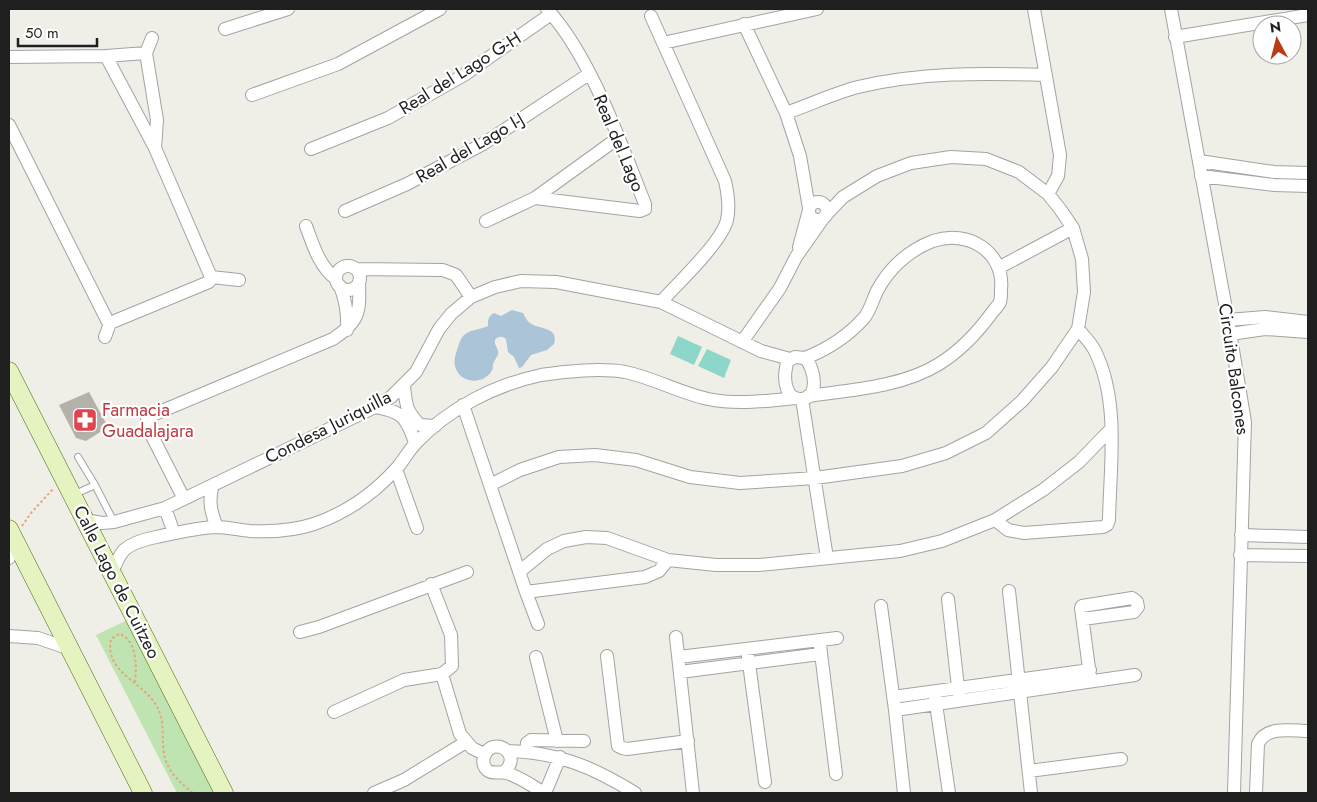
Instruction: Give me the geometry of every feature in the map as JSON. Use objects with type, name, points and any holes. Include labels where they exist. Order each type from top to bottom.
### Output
[{"type":"main road","name":"Calle Lago de Cuitzeo","points":[[9,371],[224,793]]},
{"type":"main road","points":[[11,534],[143,793]]},
{"type":"street","points":[[225,29],[288,9]]},
{"type":"street","points":[[252,95],[338,64],[440,9]]},
{"type":"street","points":[[663,43],[817,9]]},
{"type":"street","points":[[1034,9],[1060,155],[1058,176],[1048,194]]},
{"type":"street","name":"Circuito Balcones","points":[[1171,9],[1245,422],[1240,535],[1234,793]]},
{"type":"street","name":"Real del Lago","points":[[535,198],[640,211],[645,209],[645,204],[618,138],[589,74],[569,39],[549,11]]},
{"type":"street","name":"Real del Lago G-H","points":[[311,149],[388,118],[414,104],[464,75],[549,11]]},
{"type":"street","points":[[1175,37],[1308,15]]},
{"type":"street","points":[[651,16],[725,181],[729,202],[727,221],[719,239],[661,302]]},
{"type":"street","points":[[742,342],[780,288],[796,257],[814,206],[786,113],[744,24]]},
{"type":"street","points":[[152,38],[146,53],[157,120],[155,148]]},
{"type":"street","points":[[9,57],[106,56],[146,53]]},
{"type":"street","points":[[105,337],[110,323],[209,282],[211,277],[155,148],[106,56]]},
{"type":"street","points":[[786,113],[857,87],[920,76],[978,73],[1046,75]]},
{"type":"street","name":"Real del Lago I-J","points":[[345,212],[407,184],[483,144],[589,74]]},
{"type":"street","points":[[9,125],[110,323]]},
{"type":"street","points":[[486,221],[535,198],[618,138]]},
{"type":"street","points":[[490,486],[520,470],[559,457],[595,454],[636,460],[690,477],[740,483],[815,478],[902,466],[946,453],[986,433],[1034,388],[1052,367],[1078,329],[1084,292],[1082,259],[1072,228],[1048,194],[1020,172],[986,159],[951,157],[912,163],[877,176],[843,197],[814,206]]},
{"type":"street","points":[[1199,161],[1274,172],[1308,174]]},
{"type":"street","points":[[1240,181],[1242,168]]},
{"type":"street","points":[[1201,176],[1274,185],[1308,186]]},
{"type":"street","points":[[796,257],[825,216],[843,197]]},
{"type":"street","points":[[814,206],[826,208],[825,216]]},
{"type":"street","points":[[306,226],[318,257],[328,273],[343,288],[350,289],[357,285],[353,272],[318,257]]},
{"type":"street","points":[[112,573],[117,559],[126,548],[144,540],[174,533],[217,527],[251,531],[287,531],[306,527],[350,509],[372,493],[396,469],[415,444],[463,405],[504,385],[542,375],[583,370],[624,372],[708,399],[748,403],[802,398],[896,383],[940,364],[976,334],[1000,302],[1002,282],[1000,267],[1072,228]]},
{"type":"street","name":"Condesa Juriquilla","points":[[85,520],[102,523],[114,522],[165,508],[391,397],[416,372],[439,329],[451,314],[471,296],[495,287],[522,281],[556,282],[661,302],[761,351],[790,360],[795,357],[805,358],[839,340],[866,316],[878,289],[896,264],[913,250],[934,240],[954,238],[974,241],[990,253],[1000,267]]},
{"type":"street","points":[[346,330],[348,316],[345,300],[336,274],[339,269],[353,272],[443,270],[456,275],[471,296]]},
{"type":"street","points":[[184,499],[148,426],[147,420],[150,416],[334,339],[355,321],[358,311],[353,272]]},
{"type":"street","points":[[211,277],[240,280]]},
{"type":"street","points":[[1228,320],[1265,318],[1308,322]]},
{"type":"street","points":[[995,520],[1008,530],[1024,533],[1103,527],[1109,520],[1112,429],[1110,408],[1104,372],[1094,349],[1078,329]]},
{"type":"street","points":[[1230,334],[1265,329],[1308,332]]},
{"type":"street","points":[[802,398],[811,392],[814,379],[812,368],[805,358]]},
{"type":"street","points":[[790,360],[785,367],[784,379],[790,393],[802,398]]},
{"type":"street","points":[[404,386],[406,404],[410,416],[420,425],[435,426]]},
{"type":"street","points":[[802,398],[827,558]]},
{"type":"street","points":[[463,405],[538,624]]},
{"type":"street","points":[[375,406],[390,409],[400,415],[409,426],[415,444]]},
{"type":"street","points":[[519,572],[547,549],[564,541],[586,537],[607,538],[668,560],[716,565],[759,566],[900,551],[942,541],[995,520],[1043,490],[1079,462],[1112,429]]},
{"type":"street","points":[[396,469],[417,528]]},
{"type":"street","points":[[213,485],[210,494],[210,507],[217,527]]},
{"type":"street","points":[[165,508],[174,533]]},
{"type":"street","points":[[9,558],[11,534]]},
{"type":"street","points":[[1240,535],[1302,536],[1302,556],[1240,555]]},
{"type":"street","points":[[526,592],[645,577],[659,571],[668,560]]},
{"type":"street","points":[[300,632],[319,627],[467,572]]},
{"type":"street","points":[[334,712],[404,680],[442,674],[452,666],[451,635],[431,584]]},
{"type":"street","points":[[1009,591],[1031,793]]},
{"type":"street","points":[[948,599],[958,694]]},
{"type":"street","points":[[881,606],[894,697],[904,793]]},
{"type":"street","points":[[1083,619],[1090,676]]},
{"type":"street","points":[[9,636],[38,638],[70,649]]},
{"type":"street","points":[[676,637],[693,793]]},
{"type":"street","points":[[678,657],[837,638]]},
{"type":"street","points":[[819,640],[836,774]]},
{"type":"street","points":[[747,649],[765,782]]},
{"type":"street","points":[[680,672],[820,654]]},
{"type":"street","points":[[536,656],[558,740]]},
{"type":"street","points":[[607,656],[618,746],[627,749],[688,741]]},
{"type":"street","points":[[442,674],[460,734],[472,748],[484,754]]},
{"type":"street","points":[[894,697],[935,691],[958,694],[1090,676],[1134,675]]},
{"type":"street","points":[[935,691],[949,793]]},
{"type":"street","points":[[895,710],[936,705],[958,694]]},
{"type":"street","points":[[1256,793],[1258,744],[1260,738],[1266,733],[1308,731]]},
{"type":"street","points":[[526,752],[527,743],[531,740],[584,741]]},
{"type":"street","points":[[374,793],[404,780],[466,742]]},
{"type":"street","points":[[1235,744],[1258,744]]},
{"type":"street","points":[[560,757],[545,793],[515,776],[504,772],[495,774],[487,770],[483,762],[484,754],[491,748],[500,746],[508,751],[560,757],[586,766],[635,793]]},
{"type":"street","points":[[504,772],[509,766],[511,758],[508,751]]},
{"type":"street","points":[[1029,771],[1121,759]]},
{"type":"lane","points":[[78,457],[114,522]]},
{"type":"lane","points":[[72,495],[95,486]]},
{"type":"path","points":[[11,534],[64,479]]},
{"type":"path","points":[[135,682],[136,672],[131,644],[124,635],[118,634],[111,639],[110,653],[112,660],[116,667],[148,694],[162,716],[164,754],[169,768],[176,778],[193,793]]},
{"type":"green space","points":[[134,617],[224,793],[177,793],[96,635]]},
{"type":"shaded area","points":[[512,310],[523,313],[528,321],[534,325],[551,331],[555,338],[554,344],[547,350],[531,355],[522,367],[519,368],[514,357],[508,352],[506,339],[499,337],[495,340],[498,354],[493,364],[493,369],[487,376],[473,381],[459,374],[454,362],[463,336],[488,326],[489,318],[494,313],[501,316]]},
{"type":"shaded area","points":[[678,336],[702,347],[694,365],[670,354]]},
{"type":"shaded area","points":[[707,349],[731,360],[724,378],[698,366]]},
{"type":"building","name":"Farmacia Guadalajara","points":[[89,392],[107,425],[105,429],[86,441],[76,438],[59,405]]},
{"type":"place","name":"Farmacia Guadalajara","points":[[85,420]]}]
